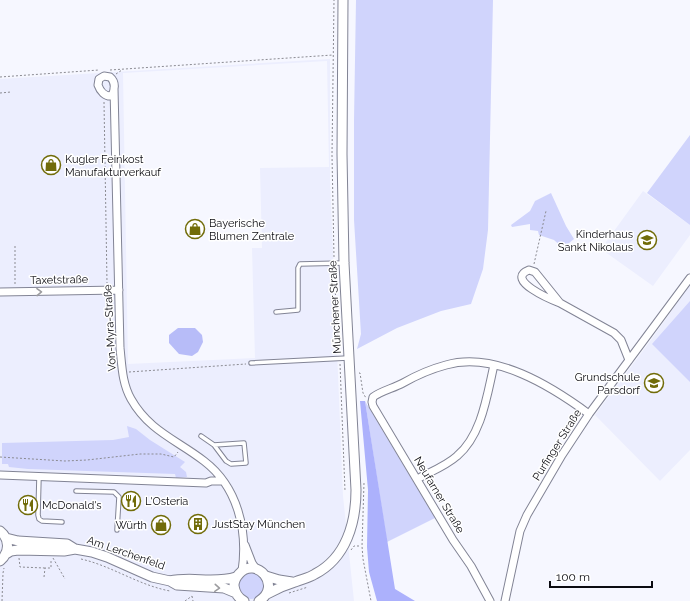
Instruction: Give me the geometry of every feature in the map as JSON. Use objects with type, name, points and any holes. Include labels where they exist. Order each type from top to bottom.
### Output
[{"type":"street","name":"Münchener Straße","points":[[262,599],[293,582],[316,574],[329,564],[345,545],[353,524],[356,500],[344,358],[342,154],[343,0]]},
{"type":"street","points":[[104,94],[112,96],[114,88],[110,77],[102,77],[98,82],[99,88],[116,112]]},
{"type":"street","name":"Von-Myra-Straße","points":[[114,88],[116,112],[120,348],[122,372],[130,397],[140,412],[161,433],[212,467],[223,481],[236,505],[242,523],[244,543],[239,574]]},
{"type":"street","points":[[560,303],[533,270],[523,274],[524,282],[528,287],[542,296],[560,303],[614,333],[621,340],[629,360]]},
{"type":"street","name":"Purfinger Straße","points":[[505,601],[520,531],[524,521],[562,455],[589,414],[690,278]]},
{"type":"street","name":"Taxetstraße","points":[[0,292],[119,290]]},
{"type":"street","points":[[372,400],[375,396],[413,377],[447,364],[471,362],[494,365],[521,373],[561,394],[589,414]]},
{"type":"street","points":[[417,479],[457,456],[469,442],[475,431],[483,408],[494,365]]},
{"type":"street","name":"Neufarner Straße","points":[[372,400],[373,406],[453,540],[471,566],[490,601]]},
{"type":"street","points":[[0,475],[206,483],[211,481],[223,481]]},
{"type":"street","name":"Am Lerchenfeld","points":[[3,535],[19,542],[67,544],[75,549]]},
{"type":"street","name":"Am Lerchenfeld","points":[[3,535],[8,545],[4,560]]},
{"type":"street","name":"Von-Myra-Straße","points":[[244,543],[256,569]]},
{"type":"street","name":"Am Lerchenfeld","points":[[4,560],[11,551],[64,551],[75,549],[92,552],[152,577],[170,580],[179,578],[194,580],[224,580],[250,568],[256,569]]},
{"type":"street","points":[[256,569],[266,576],[268,585],[262,599]]},
{"type":"street","points":[[236,593],[234,585],[239,574]]},
{"type":"street","name":"Münchener Straße","points":[[266,576],[293,582]]},
{"type":"street","name":"Am Lerchenfeld","points":[[170,580],[177,585],[224,588],[236,593],[244,601]]},
{"type":"lane","points":[[276,312],[298,310],[298,268],[300,264],[344,263]]},
{"type":"lane","points":[[250,364],[344,358]]},
{"type":"lane","points":[[201,436],[214,445],[226,461],[231,464],[246,463],[244,443],[214,445]]},
{"type":"lane","points":[[39,476],[39,519],[42,521],[62,522]]},
{"type":"lane","points":[[76,491],[114,492],[117,494],[119,497],[117,530]]},
{"type":"path","points":[[334,0],[332,154],[334,263],[344,358],[341,428],[345,491]]},
{"type":"path","points":[[107,70],[333,55]]},
{"type":"path","points":[[115,74],[123,69]]},
{"type":"path","points":[[0,77],[100,70]]},
{"type":"path","points":[[0,93],[11,92]]},
{"type":"path","points":[[104,94],[108,283]]},
{"type":"path","points":[[533,270],[546,211]]},
{"type":"path","points":[[15,246],[15,285]]},
{"type":"path","points":[[122,372],[250,364]]},
{"type":"path","points":[[355,371],[360,373],[365,398],[372,400]]},
{"type":"path","points":[[0,457],[65,461],[140,454],[161,454],[174,457],[181,446]]},
{"type":"path","points":[[362,546],[363,559],[372,601]]},
{"type":"path","points":[[15,559],[20,557],[20,567],[50,568],[50,557],[52,556],[65,579]]},
{"type":"path","points":[[78,558],[101,564],[147,584],[175,592]]},
{"type":"path","points":[[2,601],[4,560]]},
{"type":"path","points":[[44,577],[45,568]]},
{"type":"path","points":[[192,593],[193,601]]},
{"type":"path","points":[[185,601],[192,596]]},
{"type":"shaded area","points":[[356,0],[493,0],[488,230],[483,269],[471,304],[441,311],[397,328],[357,349],[361,334],[354,220]]},
{"type":"shaded area","points":[[330,59],[330,180],[343,496],[354,601],[0,601],[0,79]],"holes":[[[327,61],[329,167],[260,168],[262,248],[252,248],[255,358],[128,364],[123,73]]]},
{"type":"shaded area","points":[[690,135],[690,225],[647,193]]},
{"type":"shaded area","name":"Kinderhaus Sankt Nikolaus","points":[[643,191],[690,225],[690,235],[653,286],[601,249]]},
{"type":"shaded area","points":[[551,193],[566,226],[574,239],[563,248],[554,240],[539,235],[538,231],[530,230],[530,224],[512,227],[511,225],[530,211],[535,201]]},
{"type":"shaded area","name":"Grundschule Parsdorf","points":[[690,285],[690,450],[660,481],[595,415]]},
{"type":"shaded area","points":[[690,301],[690,382],[652,344]]},
{"type":"shaded area","points":[[178,328],[195,328],[202,335],[203,342],[198,352],[192,356],[179,354],[169,343],[169,335]]},
{"type":"shaded area","points":[[360,401],[365,401],[395,589],[415,601],[377,601],[369,572],[367,547],[368,490]]},
{"type":"shaded area","points":[[365,401],[435,518],[387,542]]},
{"type":"shaded area","points":[[127,426],[136,429],[150,440],[185,462],[180,467],[186,472],[187,477],[176,478],[175,474],[28,469],[9,467],[8,464],[2,464],[2,443],[113,440],[129,437]]},
{"type":"shaded area","points":[[251,573],[260,577],[264,586],[260,595],[251,599],[242,595],[238,586],[242,577]]},
{"type":"place","name":"Kugler Feinkost Manufakturverkauf","points":[[51,165]]},
{"type":"place","name":"Bayerische Blumen Zentrale","points":[[195,229]]},
{"type":"place","name":"Kinderhaus Sankt Nikolaus","points":[[647,240]]},
{"type":"place","name":"Grundschule Parsdorf","points":[[654,383]]},
{"type":"place","name":"L'Osteria","points":[[131,501]]},
{"type":"place","name":"McDonald's","points":[[28,505]]},
{"type":"place","name":"JustStay München","points":[[198,524]]},
{"type":"place","name":"Würth","points":[[161,525]]}]
